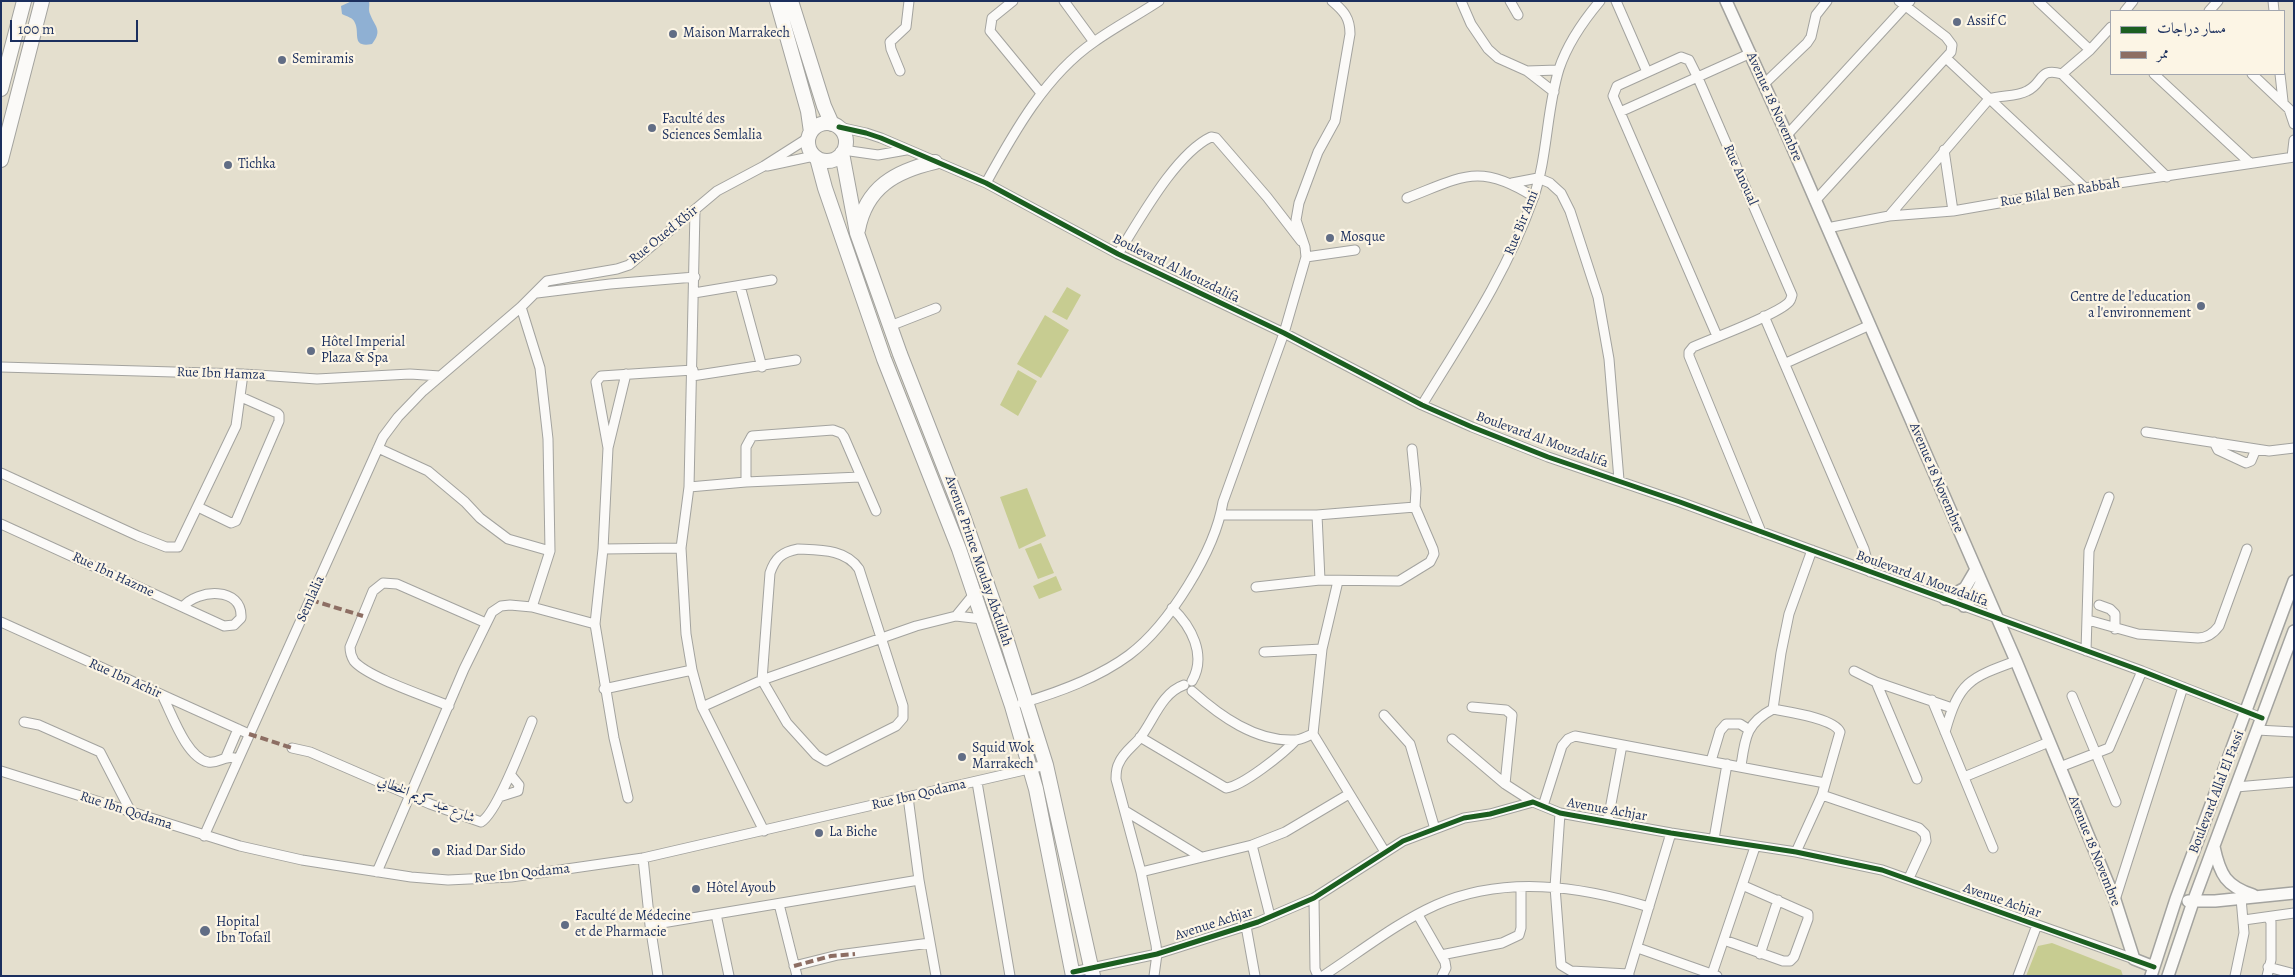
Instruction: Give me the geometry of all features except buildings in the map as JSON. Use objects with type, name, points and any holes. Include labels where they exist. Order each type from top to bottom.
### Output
[{"type":"main road","points":[[1,89],[24,1]]},
{"type":"main road","points":[[1,160],[42,1]]},
{"type":"main road","points":[[777,1],[808,112],[809,148],[815,157],[822,160],[833,160],[842,152],[845,138],[824,106],[791,1]]},
{"type":"main road","points":[[809,135],[820,124],[835,125]]},
{"type":"main road","name":"Avenue Prince Moulay Abdullah","points":[[842,152],[857,233],[890,326],[961,510],[1002,626],[1073,974]]},
{"type":"main road","name":"Avenue Prince Moulay Abdullah","points":[[815,157],[884,359],[959,549],[982,619],[1046,765],[1092,972]]},
{"type":"main road","points":[[857,233],[860,218],[879,187],[893,176],[907,169],[935,162]]},
{"type":"street","points":[[900,72],[890,42],[906,27],[909,1]]},
{"type":"street","points":[[1013,1],[992,18],[990,30],[1041,93]]},
{"type":"street","points":[[1064,1],[1094,42]]},
{"type":"street","points":[[986,183],[1041,93],[1066,65],[1094,42],[1159,1]]},
{"type":"street","points":[[1019,704],[1044,698],[1094,675],[1129,654],[1172,608],[1192,579],[1221,516],[1223,502],[1284,333],[1306,257],[1306,247],[1296,220],[1299,203],[1318,152],[1335,121],[1350,34],[1350,23],[1347,16],[1332,1]]},
{"type":"street","points":[[1461,1],[1470,24],[1488,49],[1504,61],[1527,71],[1554,92]]},
{"type":"street","points":[[1510,1],[1518,15]]},
{"type":"street","name":"Rue Bir Ami","points":[[1422,405],[1464,338],[1499,276],[1534,197],[1558,70],[1575,36],[1600,1]]},
{"type":"street","points":[[1616,1],[1647,72],[1617,86],[1613,96],[1717,336]]},
{"type":"street","name":"Avenue 18 Novembre","points":[[1726,1],[1788,135],[2016,661],[2115,900],[2134,959]]},
{"type":"street","points":[[1764,84],[1807,43],[1811,37],[1816,15],[1827,1]]},
{"type":"street","points":[[2038,1],[2090,50]]},
{"type":"street","points":[[1788,135],[1905,3],[1952,45],[1951,52],[1946,58],[1815,201]]},
{"type":"street","points":[[2062,74],[2110,31]]},
{"type":"street","points":[[1620,112],[1751,53]]},
{"type":"street","name":"Rue Anoual","points":[[1647,72],[1681,57],[1688,60],[1698,78],[1791,290],[1792,295],[1789,302],[1764,316]]},
{"type":"street","points":[[1946,58],[2085,188]]},
{"type":"street","points":[[1527,71],[1558,70]]},
{"type":"street","points":[[1889,216],[1989,99],[2000,95],[2026,92],[2045,73],[2052,71],[2062,74],[2166,177]]},
{"type":"street","points":[[2156,75],[2250,163]]},
{"type":"street","points":[[2253,75],[2283,101],[2289,109],[2294,124]]},
{"type":"street","points":[[2280,75],[2283,101]]},
{"type":"street","name":"Boulevard Al Mouzdalifa","points":[[835,125],[866,133],[986,183],[1118,254],[1284,333],[1422,405],[1548,457],[1619,480],[1812,550],[2142,671],[2262,718]]},
{"type":"street","name":"Rue Oued Kbir","points":[[440,376],[521,308],[547,281],[617,270],[629,265],[717,191],[764,166],[809,135]]},
{"type":"street","points":[[1118,254],[1160,188],[1190,154],[1211,137],[1216,138],[1267,197],[1306,247]]},
{"type":"street","points":[[2293,157],[2294,140]]},
{"type":"street","points":[[842,152],[878,155],[906,150]]},
{"type":"street","points":[[1944,150],[1953,211]]},
{"type":"street","name":"Rue Oued Kbir","points":[[764,166],[815,157]]},
{"type":"street","name":"Rue Bilal Ben Rabbah","points":[[1827,228],[1889,216],[1953,211],[2085,188],[2293,157]]},
{"type":"street","points":[[1407,198],[1468,176],[1487,176],[1512,183],[1534,197]]},
{"type":"street","points":[[1512,183],[1538,178],[1550,183],[1561,193],[1570,211],[1598,297],[1610,368],[1619,480]]},
{"type":"street","points":[[695,210],[693,373],[689,487],[681,548],[686,634],[692,670],[702,706],[764,831]]},
{"type":"street","points":[[1306,257],[1356,250]]},
{"type":"street","points":[[537,293],[610,284],[695,277]]},
{"type":"street","points":[[694,293],[772,280]]},
{"type":"street","points":[[740,286],[762,367]]},
{"type":"street","points":[[521,308],[540,368],[548,439],[550,551],[532,607]]},
{"type":"street","points":[[890,326],[936,308]]},
{"type":"street","points":[[1761,532],[1689,356],[1690,349],[1764,316],[1786,363],[1864,549],[1870,572]]},
{"type":"street","points":[[1786,363],[1870,326]]},
{"type":"street","points":[[608,448],[596,382],[601,376],[693,373],[762,367],[796,360]]},
{"type":"street","name":"Rue Ibn Hamza","points":[[1,367],[243,374],[317,379],[410,374],[440,376]]},
{"type":"street","points":[[1,474],[166,547],[180,545],[236,426],[243,374]]},
{"type":"street","points":[[626,374],[608,448],[595,624],[604,689],[628,798]]},
{"type":"street","name":"Semlalia","points":[[204,836],[383,437],[398,417],[440,376]]},
{"type":"street","points":[[198,507],[231,523],[236,521],[279,421],[277,413],[241,397]]},
{"type":"street","points":[[746,482],[746,447],[752,436],[833,430],[844,437],[876,510]]},
{"type":"street","points":[[2146,432],[2273,451],[2294,448]]},
{"type":"street","points":[[2214,442],[2218,450],[2246,463],[2251,461],[2256,449]]},
{"type":"street","points":[[378,448],[405,459],[428,472],[465,502],[480,518],[508,539],[550,551]]},
{"type":"street","points":[[1256,587],[1320,580],[1338,582],[1355,580],[1399,581],[1430,562],[1434,554],[1433,549],[1414,507],[1416,489],[1412,449]]},
{"type":"street","points":[[689,487],[746,482],[860,477]]},
{"type":"street","points":[[2086,651],[2089,551],[2109,497]]},
{"type":"street","points":[[1221,516],[1317,514],[1414,507]]},
{"type":"street","points":[[1317,514],[1320,580]]},
{"type":"street","name":"Rue Ibn Hazme","points":[[1,524],[224,626],[234,625],[241,618],[240,607],[229,597],[212,592],[191,599],[183,607]]},
{"type":"street","points":[[602,549],[681,548]]},
{"type":"street","points":[[798,549],[840,553],[854,562],[903,706],[902,718],[896,726],[826,762],[816,755],[787,723],[762,680],[770,573],[773,563],[778,556],[798,549]]},
{"type":"street","points":[[2088,620],[2116,629],[2162,636],[2198,638],[2210,635],[2218,626],[2247,549]]},
{"type":"street","points":[[1773,709],[1789,614],[1812,550]]},
{"type":"street","points":[[1945,600],[1965,588],[1976,571]]},
{"type":"street","name":"Boulevard Allal El Fassi","points":[[2152,971],[2176,899],[2247,712],[2294,581]]},
{"type":"street","points":[[1338,582],[1322,649],[1313,734],[1385,852]]},
{"type":"street","points":[[450,706],[371,673],[355,662],[350,654],[350,647],[373,591],[384,583],[398,584],[486,623]]},
{"type":"street","points":[[1964,606],[1974,597],[1981,583]]},
{"type":"street","points":[[956,616],[974,594]]},
{"type":"street","points":[[2099,605],[2110,609],[2115,614],[2116,629]]},
{"type":"street","points":[[376,872],[492,612],[500,606],[532,607],[595,624]]},
{"type":"street","points":[[1154,976],[1157,954],[1141,872],[1116,778],[1116,770],[1122,757],[1140,737],[1167,698],[1178,687],[1188,683],[1197,672],[1194,636],[1191,628],[1172,608]]},
{"type":"street","points":[[702,706],[762,680],[881,637],[956,616],[982,619]]},
{"type":"street","name":"Rue Ibn Achir","points":[[1,622],[249,734]]},
{"type":"street","name":"Boulevard Allal El Fassi","points":[[2168,976],[2193,902],[2294,631]]},
{"type":"street","points":[[1264,652],[1322,649]]},
{"type":"street","points":[[1945,733],[1952,708],[1968,683],[1977,677],[2016,661]]},
{"type":"street","points":[[604,689],[692,670]]},
{"type":"street","points":[[1854,671],[1876,682],[1952,708]]},
{"type":"street","points":[[2060,767],[2106,750],[2113,742],[2142,671]]},
{"type":"street","points":[[1876,682],[1917,779]]},
{"type":"street","points":[[1188,683],[1187,691],[1192,691],[1204,702],[1254,733],[1265,737],[1296,740]]},
{"type":"street","points":[[2115,900],[2183,687]]},
{"type":"street","points":[[162,695],[185,743],[194,753],[205,761],[211,762],[226,757],[238,759]]},
{"type":"street","points":[[2072,696],[2116,802]]},
{"type":"street","points":[[1932,700],[1993,848]]},
{"type":"street","points":[[1472,707],[1506,710],[1512,716],[1505,784]]},
{"type":"street","points":[[1741,766],[1748,729],[1762,714],[1773,709],[1827,722],[1839,728],[1840,732],[1822,795],[1796,852]]},
{"type":"street","points":[[1384,715],[1410,744],[1435,829]]},
{"type":"street","points":[[24,722],[39,725],[95,748],[100,752],[132,814]]},
{"type":"street","name":"شارع عبد كريم الخطابي","points":[[292,748],[310,752],[410,795],[481,822],[488,817],[499,797],[532,722]]},
{"type":"street","points":[[1711,761],[1720,731],[1726,724],[1740,724],[1748,729]]},
{"type":"street","points":[[226,757],[238,729]]},
{"type":"street","points":[[2257,730],[2294,732]]},
{"type":"street","points":[[1140,737],[1226,788],[1236,785],[1278,757],[1296,740],[1313,734]]},
{"type":"street","points":[[1543,806],[1562,746],[1568,739],[1575,736],[1825,783]]},
{"type":"street","points":[[1452,739],[1505,784],[1533,802]]},
{"type":"street","points":[[1964,777],[2049,742]]},
{"type":"street","points":[[1608,820],[1622,745]]},
{"type":"street","points":[[1714,839],[1727,764]]},
{"type":"street","name":"Rue Ibn Qodama","points":[[1,771],[204,836],[302,860],[423,878],[475,879],[548,872],[643,858],[1046,765]]},
{"type":"street","points":[[499,797],[518,790],[520,786],[510,774]]},
{"type":"street","points":[[977,782],[1010,976]]},
{"type":"street","points":[[2236,787],[2294,782]]},
{"type":"street","points":[[1141,872],[1252,845],[1285,832],[1349,794]]},
{"type":"street","points":[[1822,795],[1919,828],[1925,834],[1926,841],[1909,878]]},
{"type":"street","points":[[908,798],[919,880],[936,976]]},
{"type":"street","name":"Avenue Achjar","points":[[1073,974],[1092,972],[1157,954],[1246,926],[1314,898],[1385,852],[1411,838],[1464,818],[1490,814],[1533,802],[1560,813],[1755,847],[1796,852],[1844,861],[1909,878],[1951,896],[2134,959],[2152,971]]},
{"type":"street","points":[[1126,812],[1201,857]]},
{"type":"street","points":[[1560,813],[1556,887],[1561,965],[1570,971],[1629,975],[1671,833]]},
{"type":"street","points":[[1252,845],[1270,916]]},
{"type":"street","points":[[1638,948],[1715,975],[1724,940],[1755,847]]},
{"type":"street","points":[[2214,847],[2218,864],[2228,882],[2238,890],[2257,896]]},
{"type":"street","points":[[643,858],[650,925],[658,976]]},
{"type":"street","points":[[650,925],[919,880]]},
{"type":"street","points":[[1724,940],[1760,954],[1783,961],[1790,961],[1794,957],[1808,919],[1808,914],[1742,885]]},
{"type":"street","points":[[1442,955],[1502,943],[1519,935],[1521,928],[1521,887]]},
{"type":"street","points":[[1323,976],[1418,915],[1437,905],[1482,891],[1521,887],[1556,887],[1592,892],[1649,907]]},
{"type":"street","points":[[2176,899],[2193,902],[2294,893]]},
{"type":"street","points":[[1314,898],[1315,962],[1318,976]]},
{"type":"street","points":[[2235,976],[2244,933],[2242,898]]},
{"type":"street","points":[[1760,954],[1778,900]]},
{"type":"street","points":[[780,904],[795,971],[838,955],[930,943]]},
{"type":"street","points":[[2244,920],[2294,913]]},
{"type":"street","points":[[716,914],[729,976]]},
{"type":"street","points":[[1418,915],[1442,955],[1446,968],[1442,976]]},
{"type":"street","points":[[2268,917],[2271,922],[2271,960],[2267,971],[2294,974]]},
{"type":"street","points":[[2018,976],[2036,925]]},
{"type":"street","points":[[1246,926],[1255,976]]},
{"type":"green space","points":[[1067,287],[1081,295],[1067,320],[1052,312]]},
{"type":"green space","points":[[1045,315],[1069,330],[1041,378],[1017,364]]},
{"type":"green space","points":[[1018,370],[1037,381],[1018,416],[1000,405]]},
{"type":"green space","points":[[1027,488],[1046,536],[1019,549],[1000,497]]},
{"type":"green space","points":[[1041,543],[1054,573],[1038,579],[1025,549]]},
{"type":"green space","points":[[1056,576],[1062,590],[1039,599],[1033,586]]},
{"type":"green space","points":[[2052,943],[2121,970],[2123,976],[2026,976],[2038,946]]},
{"type":"water","points":[[352,1],[369,1],[369,12],[378,32],[372,44],[365,45],[359,42],[354,21],[342,14],[341,6]]},
{"type":"marked path","points":[[311,600],[363,616]]},
{"type":"marked path","points":[[249,734],[292,748]]},
{"type":"marked path","points":[[794,966],[831,956],[855,954]]},
{"type":"cycle path","points":[[839,127],[881,138],[986,183],[1118,254],[1284,333],[1422,405],[1472,427],[1548,457],[1680,502],[2142,671],[2262,718]]},
{"type":"cycle path","points":[[1073,972],[1157,954],[1258,922],[1314,898],[1403,841],[1464,818],[1490,814],[1533,802],[1560,813],[1671,833],[1796,852],[1882,870],[2154,967]]},
{"type":"place","name":"Assif C","points":[[1957,22]]},
{"type":"place","name":"Maison Marrakech","points":[[673,34]]},
{"type":"place","name":"Semiramis","points":[[282,60]]},
{"type":"place","name":"Faculté des Sciences Semlalia","points":[[652,128]]},
{"type":"place","name":"Tichka","points":[[228,165]]},
{"type":"place","name":"Mosque","points":[[1330,238]]},
{"type":"place","name":"Centre de l'education a l'environnement","points":[[2201,306]]},
{"type":"place","name":"Hôtel Imperial Plaza & Spa","points":[[311,351]]},
{"type":"place","name":"Squid Wok Marrakech","points":[[962,757]]},
{"type":"place","name":"La Biche","points":[[819,833]]},
{"type":"place","name":"Riad Dar Sido","points":[[436,852]]},
{"type":"place","name":"Hôtel Ayoub","points":[[696,889]]},
{"type":"place","name":"Faculté de Médecine et de Pharmacie","points":[[565,925]]},
{"type":"place","name":"Hopital Ibn Tofaïl","points":[[205,931]]}]
